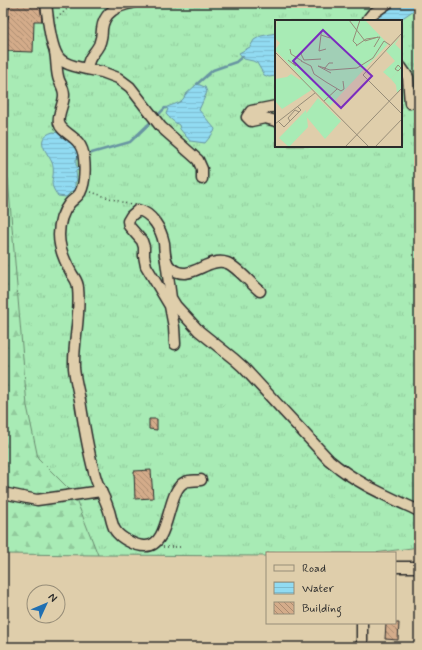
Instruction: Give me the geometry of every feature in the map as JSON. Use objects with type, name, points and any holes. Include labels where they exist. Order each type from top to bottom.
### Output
[{"type":"street","points":[[46,3],[51,39],[57,60],[57,76],[64,91],[59,124],[77,139],[84,158],[83,184],[78,196],[69,204],[64,212],[60,223],[59,234],[63,256],[76,280],[78,287],[79,301],[74,370],[83,424],[96,480],[108,507],[115,531],[130,542],[147,546],[152,544],[162,534],[177,490],[185,482],[201,480]]},
{"type":"street","points":[[87,69],[89,58],[101,40],[104,19],[112,10],[132,3]]},
{"type":"street","points":[[368,20],[372,14],[388,3]]},
{"type":"street","points":[[55,52],[62,61],[75,67],[110,74],[125,82],[135,92],[154,118],[176,142],[198,160],[202,169],[202,179]]},
{"type":"street","points":[[402,68],[408,77],[410,103]]},
{"type":"street","points":[[275,106],[251,111],[247,117],[251,121],[265,118],[275,121]]},
{"type":"street","points":[[175,344],[170,306],[146,266],[142,241],[129,226],[128,221],[138,210],[146,213],[158,228],[163,242],[171,298],[176,306],[199,331],[238,363],[337,467],[366,486],[419,511]]},
{"type":"street","points":[[166,261],[174,270],[186,273],[196,271],[210,263],[227,263],[239,272],[251,285],[260,291]]},
{"type":"street","points":[[3,493],[37,500],[101,492]]},
{"type":"street","points":[[396,567],[419,568]]},
{"type":"street","points":[[362,624],[362,647]]},
{"type":"path","points":[[56,19],[64,10],[74,3]]},
{"type":"path","points":[[81,190],[132,205]]},
{"type":"path","points":[[147,546],[183,547]]},
{"type":"green space","points":[[3,3],[419,3],[419,547],[382,552],[266,552],[266,556],[98,555],[28,468],[3,392]]},
{"type":"green space","points":[[3,169],[8,179],[27,406],[38,458],[74,494],[98,555],[3,554]]},
{"type":"water","points":[[398,3],[419,3],[417,8],[399,20],[374,20]]},
{"type":"water","points":[[275,33],[275,76],[269,77],[264,75],[257,63],[244,59],[239,53],[250,47],[254,40],[261,36]]},
{"type":"water","points":[[197,84],[205,87],[207,92],[199,110],[215,129],[205,143],[190,141],[180,129],[179,125],[166,114],[168,109],[165,108],[182,100],[185,95]]},
{"type":"water","points":[[53,132],[68,137],[74,145],[80,159],[76,159],[76,165],[80,168],[80,172],[77,170],[76,171],[77,180],[75,183],[75,188],[66,197],[58,196],[53,187],[53,166],[43,143],[43,139],[46,135]]},
{"type":"building","points":[[21,3],[40,3],[42,21],[34,21],[33,52],[4,51],[3,19],[8,19],[9,7],[11,4],[19,5]]},
{"type":"building","points":[[149,419],[157,419],[157,430],[149,429]]},
{"type":"building","points":[[151,470],[153,498],[135,499],[134,471]]},
{"type":"building","points":[[399,623],[398,640],[385,639],[386,624]]},
{"type":"waterway","points":[[197,84],[213,70],[236,62],[243,56]]},
{"type":"waterway","points":[[157,116],[165,108]]},
{"type":"waterway","points":[[88,154],[130,142],[153,120]]}]
